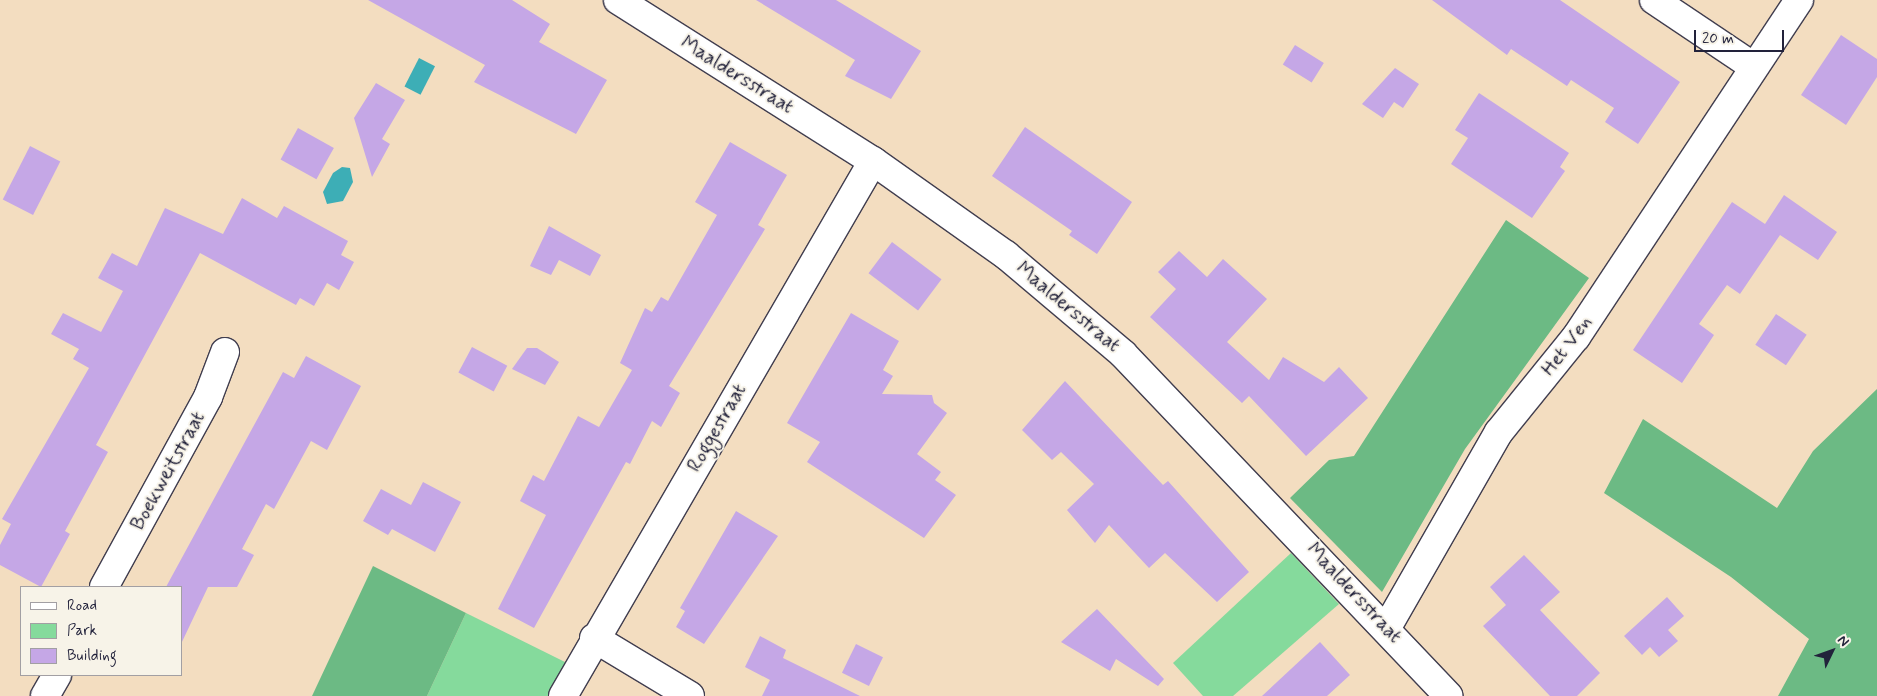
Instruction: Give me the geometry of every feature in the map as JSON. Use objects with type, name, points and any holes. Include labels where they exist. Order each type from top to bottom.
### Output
[{"type":"street","name":"Maaldersstraat","points":[[618,0],[873,161],[1006,255],[1124,354],[1449,696]]},
{"type":"street","points":[[1654,0],[1754,67]]},
{"type":"street","name":"Het Ven","points":[[1386,629],[1500,432],[1576,337],[1800,0]]},
{"type":"street","name":"Roggestraat","points":[[563,696],[594,638],[873,161]]},
{"type":"street","name":"Boekweitstraat","points":[[105,586],[208,397],[224,352]]},
{"type":"street","points":[[594,638],[690,696]]},
{"type":"street","points":[[45,696],[56,676]]},
{"type":"green space","points":[[1506,220],[1589,278],[1465,449],[1382,592],[1290,498],[1329,460],[1354,456]]},
{"type":"green space","points":[[1877,389],[1877,696],[1778,696],[1809,639],[1731,577],[1604,493],[1643,419],[1777,508],[1813,451]]},
{"type":"green space","points":[[1291,553],[1339,604],[1233,696],[1203,696],[1173,663]]},
{"type":"green space","points":[[373,566],[466,613],[427,696],[312,696]]},
{"type":"green space","points":[[466,613],[567,663],[550,696],[427,696]]},
{"type":"water","points":[[419,58],[435,66],[421,95],[404,87]]},
{"type":"water","points":[[342,167],[350,168],[353,182],[343,201],[327,204],[323,192],[333,173]]},
{"type":"building","points":[[368,0],[512,0],[550,24],[539,42],[607,80],[576,134],[474,82],[485,65]]},
{"type":"building","points":[[756,0],[836,0],[921,51],[891,99],[845,76],[855,60]]},
{"type":"building","points":[[1432,0],[1560,0],[1680,82],[1638,144],[1605,122],[1614,108],[1571,80],[1567,86],[1511,49],[1507,55]]},
{"type":"building","points":[[1841,35],[1877,59],[1877,77],[1846,125],[1801,95]]},
{"type":"building","points":[[1295,45],[1324,63],[1312,83],[1283,65]]},
{"type":"building","points":[[1395,68],[1419,84],[1403,108],[1394,102],[1383,118],[1362,104]]},
{"type":"building","points":[[376,83],[405,100],[382,139],[390,144],[372,177],[354,118]]},
{"type":"building","points":[[1479,93],[1569,153],[1560,167],[1565,171],[1532,218],[1451,164],[1468,138],[1455,130]]},
{"type":"building","points":[[1025,127],[1132,202],[1097,254],[1069,235],[1072,231],[992,176]]},
{"type":"building","points":[[298,128],[334,148],[316,179],[281,159]]},
{"type":"building","points":[[730,142],[787,175],[758,225],[765,229],[669,386],[680,393],[661,427],[652,421],[630,464],[626,462],[534,628],[498,609],[546,515],[520,501],[533,475],[544,481],[578,416],[599,427],[632,370],[620,363],[645,308],[652,312],[661,297],[668,301],[717,215],[695,202]]},
{"type":"building","points":[[30,146],[60,161],[33,215],[3,199]]},
{"type":"building","points":[[1784,195],[1837,232],[1818,260],[1780,235],[1740,294],[1727,285],[1699,324],[1714,335],[1682,383],[1633,350],[1732,202],[1765,224]]},
{"type":"building","points":[[242,198],[277,218],[284,206],[348,241],[341,255],[354,262],[339,290],[327,283],[314,306],[300,298],[296,305],[200,253],[96,445],[108,452],[65,531],[70,534],[42,586],[0,565],[0,545],[11,524],[2,519],[89,368],[73,359],[79,349],[51,334],[63,313],[101,332],[123,291],[98,278],[112,253],[137,266],[165,208],[223,234]]},
{"type":"building","points":[[549,226],[601,255],[590,276],[559,260],[551,275],[530,266]]},
{"type":"building","points":[[892,242],[942,279],[918,310],[869,273]]},
{"type":"building","points":[[1179,251],[1207,277],[1223,259],[1267,299],[1227,342],[1269,380],[1283,357],[1324,382],[1339,367],[1368,398],[1306,456],[1249,396],[1242,403],[1150,317],[1176,289],[1158,272]]},
{"type":"building","points":[[851,313],[899,341],[883,370],[893,376],[882,394],[932,395],[934,403],[947,413],[917,454],[941,472],[935,480],[956,495],[924,538],[807,462],[820,442],[787,423]]},
{"type":"building","points":[[1776,314],[1807,335],[1786,365],[1755,345]]},
{"type":"building","points":[[472,347],[507,366],[494,391],[458,373]]},
{"type":"building","points":[[527,348],[537,348],[559,362],[545,385],[512,369]]},
{"type":"building","points":[[306,356],[361,386],[327,450],[311,441],[274,509],[266,504],[242,549],[254,555],[237,587],[208,587],[182,642],[182,586],[167,586],[283,372],[294,378]]},
{"type":"building","points":[[1065,381],[1163,485],[1168,481],[1249,572],[1217,602],[1165,553],[1149,568],[1109,525],[1095,543],[1067,510],[1094,484],[1061,452],[1052,460],[1022,430]]},
{"type":"building","points":[[423,482],[461,502],[435,552],[392,529],[388,535],[363,521],[381,489],[411,505]]},
{"type":"building","points":[[736,511],[778,536],[704,644],[676,627],[685,611],[680,608]]},
{"type":"building","points":[[1524,555],[1560,592],[1540,610],[1600,673],[1577,696],[1550,696],[1483,626],[1506,605],[1490,587]]},
{"type":"building","points":[[1667,597],[1684,616],[1668,630],[1678,641],[1659,657],[1650,647],[1642,655],[1624,636]]},
{"type":"building","points":[[1097,609],[1164,679],[1158,686],[1116,659],[1110,671],[1061,642]]},
{"type":"building","points":[[760,636],[786,650],[783,658],[860,696],[762,696],[770,680],[745,667]]},
{"type":"building","points":[[1320,642],[1350,675],[1327,696],[1262,696]]},
{"type":"building","points":[[856,644],[883,657],[869,686],[842,673]]}]
